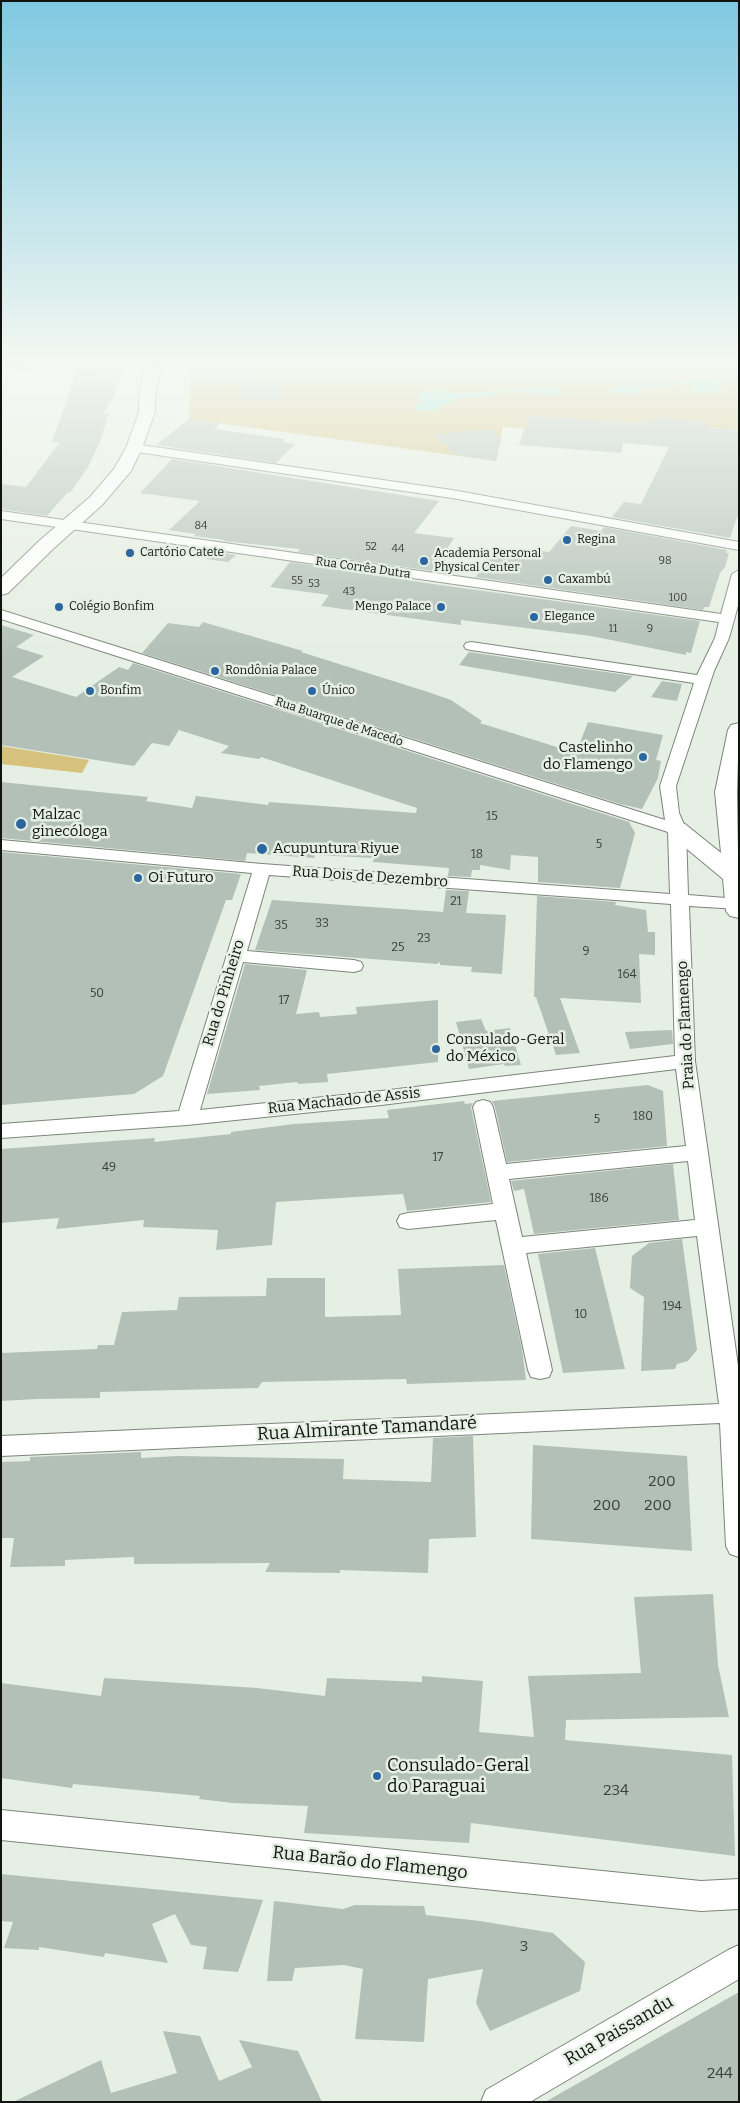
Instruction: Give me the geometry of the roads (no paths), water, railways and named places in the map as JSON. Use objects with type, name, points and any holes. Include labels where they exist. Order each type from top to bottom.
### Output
[{"type":"main road","points":[[1,589],[96,501],[122,471],[126,464]]},
{"type":"main road","points":[[739,730],[726,792],[739,911]]},
{"type":"main road","points":[[677,830],[734,876]]},
{"type":"street","points":[[246,464],[452,494],[739,546]]},
{"type":"street","name":"Rua Corrêa Dutra","points":[[1,515],[726,619]]},
{"type":"street","name":"Praia do Flamengo","points":[[739,574],[722,638],[703,680],[668,786],[671,813],[677,830],[681,900],[685,1061],[732,1413],[739,1546]]},
{"type":"street","name":"Rua Buarque de Macedo","points":[[1,614],[677,830]]},
{"type":"street","points":[[471,646],[703,680]]},
{"type":"street","name":"Rua Dois de Dezembro","points":[[1,845],[262,869],[738,904]]},
{"type":"street","name":"Rua do Pinheiro","points":[[188,1118],[262,869]]},
{"type":"street","points":[[236,956],[354,966]]},
{"type":"street","name":"Rua Machado de Assis","points":[[1,1131],[188,1118],[381,1098],[685,1061]]},
{"type":"street","points":[[483,1107],[540,1370]]},
{"type":"street","points":[[497,1173],[698,1152]]},
{"type":"street","points":[[408,1221],[506,1211]]},
{"type":"street","points":[[513,1246],[708,1227]]},
{"type":"street","name":"Rua Almirante Tamandaré","points":[[1,1446],[732,1413]]},
{"type":"street","name":"Rua Barão do Flamengo","points":[[1,1825],[701,1896],[739,1894]]},
{"type":"street","name":"Rua Paissandu","points":[[498,2102],[739,1961]]},
{"type":"place","name":"Regina","points":[[567,540]]},
{"type":"place","name":"Cartório Catete","points":[[130,553]]},
{"type":"place","name":"Academia Personal Physical Center","points":[[424,561]]},
{"type":"place","name":"Caxambú","points":[[548,580]]},
{"type":"place","name":"Colégio Bonfim","points":[[59,607]]},
{"type":"place","name":"Mengo Palace","points":[[441,607]]},
{"type":"place","name":"Elegance","points":[[534,617]]},
{"type":"place","name":"Rondônia Palace","points":[[215,671]]},
{"type":"place","name":"Bonfim","points":[[90,691]]},
{"type":"place","name":"Único","points":[[312,691]]},
{"type":"place","name":"Castelinho do Flamengo","points":[[643,757]]},
{"type":"place","name":"Malzac ginecóloga","points":[[21,824]]},
{"type":"place","name":"Acupuntura Riyue","points":[[262,849]]},
{"type":"place","name":"Oi Futuro","points":[[138,878]]},
{"type":"place","name":"Consulado-Geral do México","points":[[436,1049]]},
{"type":"place","name":"Consulado-Geral do Paraguai","points":[[377,1776]]}]
